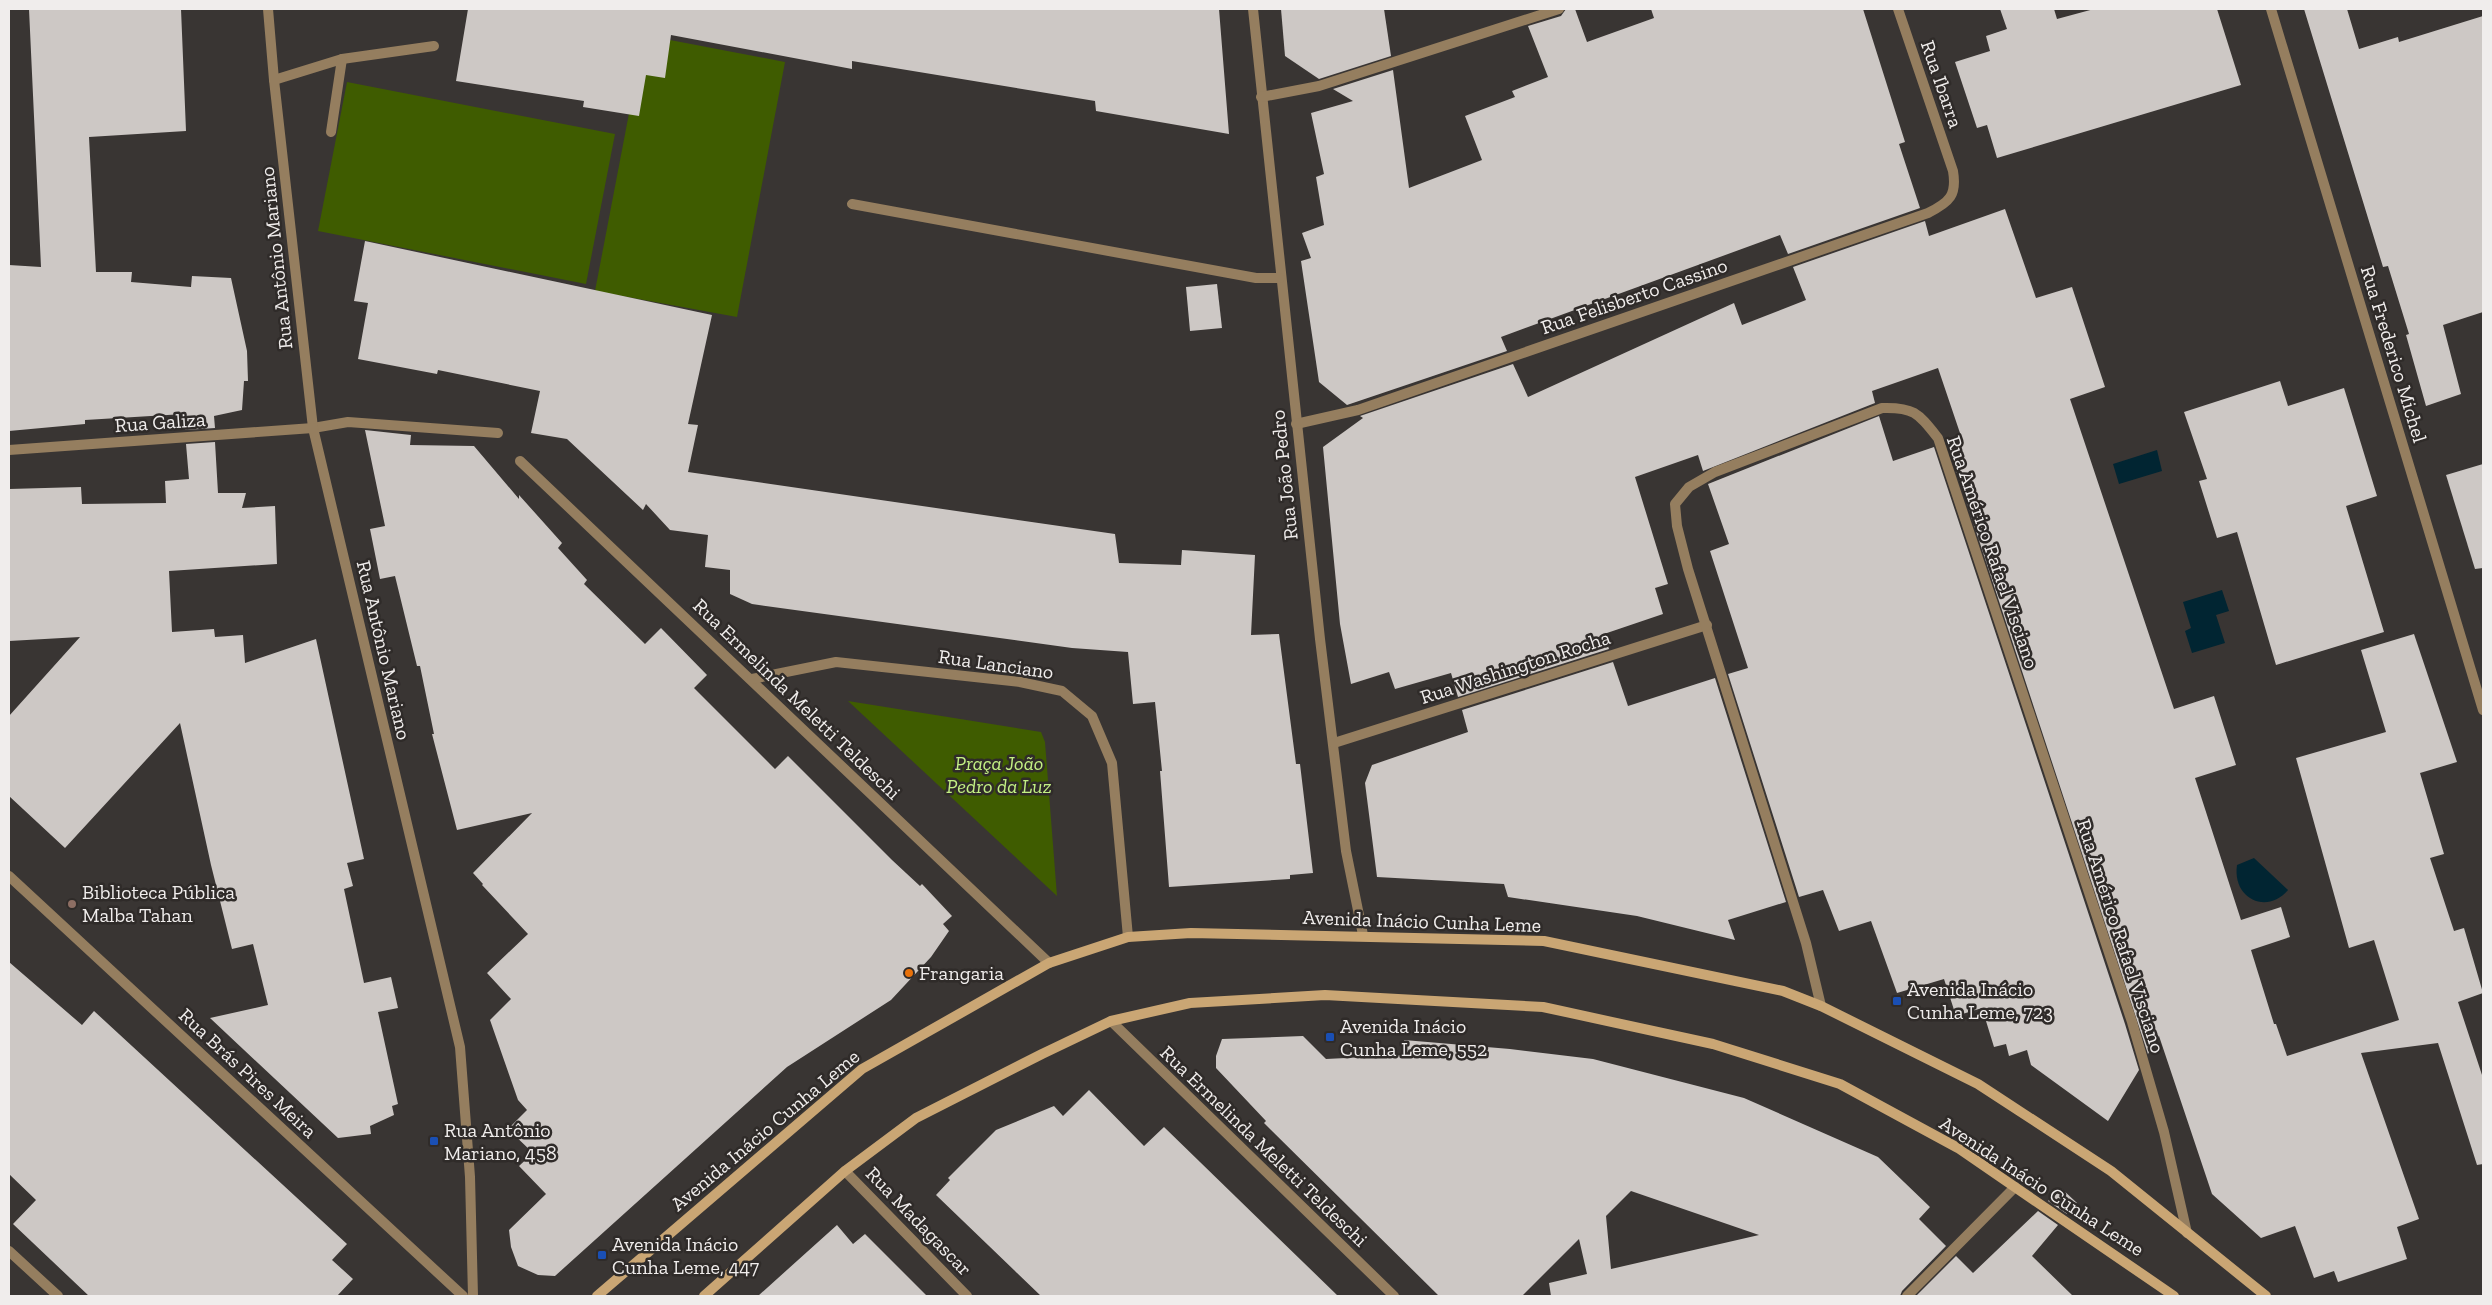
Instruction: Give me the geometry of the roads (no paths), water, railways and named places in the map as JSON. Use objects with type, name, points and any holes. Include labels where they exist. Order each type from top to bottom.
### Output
[{"type":"street","name":"Rua Antônio Mariano","points":[[268,9],[274,80],[313,428],[460,1047],[470,1178],[473,1296]]},
{"type":"street","name":"Rua João Pedro","points":[[1253,9],[1296,424],[1346,851],[1363,935]]},
{"type":"street","points":[[1261,98],[1319,86],[1558,9]]},
{"type":"street","name":"Rua Ibarra","points":[[1898,9],[1953,170]]},
{"type":"street","name":"Rua Frederico Michel","points":[[2271,9],[2483,710]]},
{"type":"street","points":[[274,80],[342,59],[434,46]]},
{"type":"street","points":[[331,132],[342,59]]},
{"type":"street","name":"Rua Felisberto Cassino","points":[[1296,424],[1358,410],[1928,213],[1946,204],[1953,194],[1955,182],[1953,170]]},
{"type":"street","points":[[852,204],[1256,278],[1280,278]]},
{"type":"street","name":"Rua Américo Rafael Visciano","points":[[1821,1006],[1806,943],[1688,569],[1677,526],[1675,504],[1690,487],[1715,472],[1882,408],[1904,407],[1922,418],[1938,438],[2132,1022],[2164,1132],[2187,1233]]},
{"type":"street","name":"Rua Galiza","points":[[9,450],[313,428],[348,422],[498,433]]},
{"type":"street","name":"Rua Ermelinda Meletti Teldeschi","points":[[520,461],[752,679],[1049,963]]},
{"type":"street","name":"Rua Washington Rocha","points":[[1334,743],[1707,625]]},
{"type":"street","name":"Rua Lanciano","points":[[752,679],[836,662],[1020,682],[1062,691],[1092,716],[1112,763],[1128,937]]},
{"type":"street","name":"Rua Brás Pires Meira","points":[[9,876],[463,1296]]},
{"type":"street","name":"Avenida Inácio Cunha Leme","points":[[597,1296],[862,1069],[1049,963],[1128,937],[1192,933],[1363,935],[1544,941],[1783,991],[1821,1006],[1978,1084],[2111,1171],[2266,1296]]},
{"type":"street","name":"Avenida Inácio Cunha Leme","points":[[704,1296],[845,1171],[916,1118],[1111,1021],[1190,1003],[1325,995],[1543,1007],[1713,1044],[1840,1084],[1958,1148],[2171,1294]]},
{"type":"street","name":"Rua Ermelinda Meletti Teldeschi","points":[[1111,1021],[1394,1296]]},
{"type":"street","name":"Rua Madagascar","points":[[845,1171],[967,1296]]},
{"type":"street","points":[[1907,1296],[2015,1187]]},
{"type":"street","points":[[9,1251],[58,1296]]},
{"type":"water","points":[[2157,450],[2162,471],[2119,484],[2113,464]]},
{"type":"water","points":[[2222,590],[2229,611],[2216,615],[2225,643],[2192,653],[2185,631],[2191,628],[2183,602]]},
{"type":"water","points":[[2254,858],[2288,890],[2280,897],[2261,902],[2253,900],[2240,887],[2237,877],[2237,865]]},
{"type":"place","name":"Biblioteca Pública Malba Tahan","points":[[72,904]]},
{"type":"place","name":"Frangaria","points":[[909,973]]},
{"type":"place","name":"Avenida Inácio Cunha Leme, 723","points":[[1897,1001]]},
{"type":"place","name":"Avenida Inácio Cunha Leme, 552","points":[[1330,1037]]},
{"type":"place","name":"Rua Antônio Mariano, 458","points":[[434,1141]]},
{"type":"place","name":"Avenida Inácio Cunha Leme, 447","points":[[602,1255]]},
{"type":"park label","name":"Praça João Pedro da Luz","points":[[999,774]]}]
